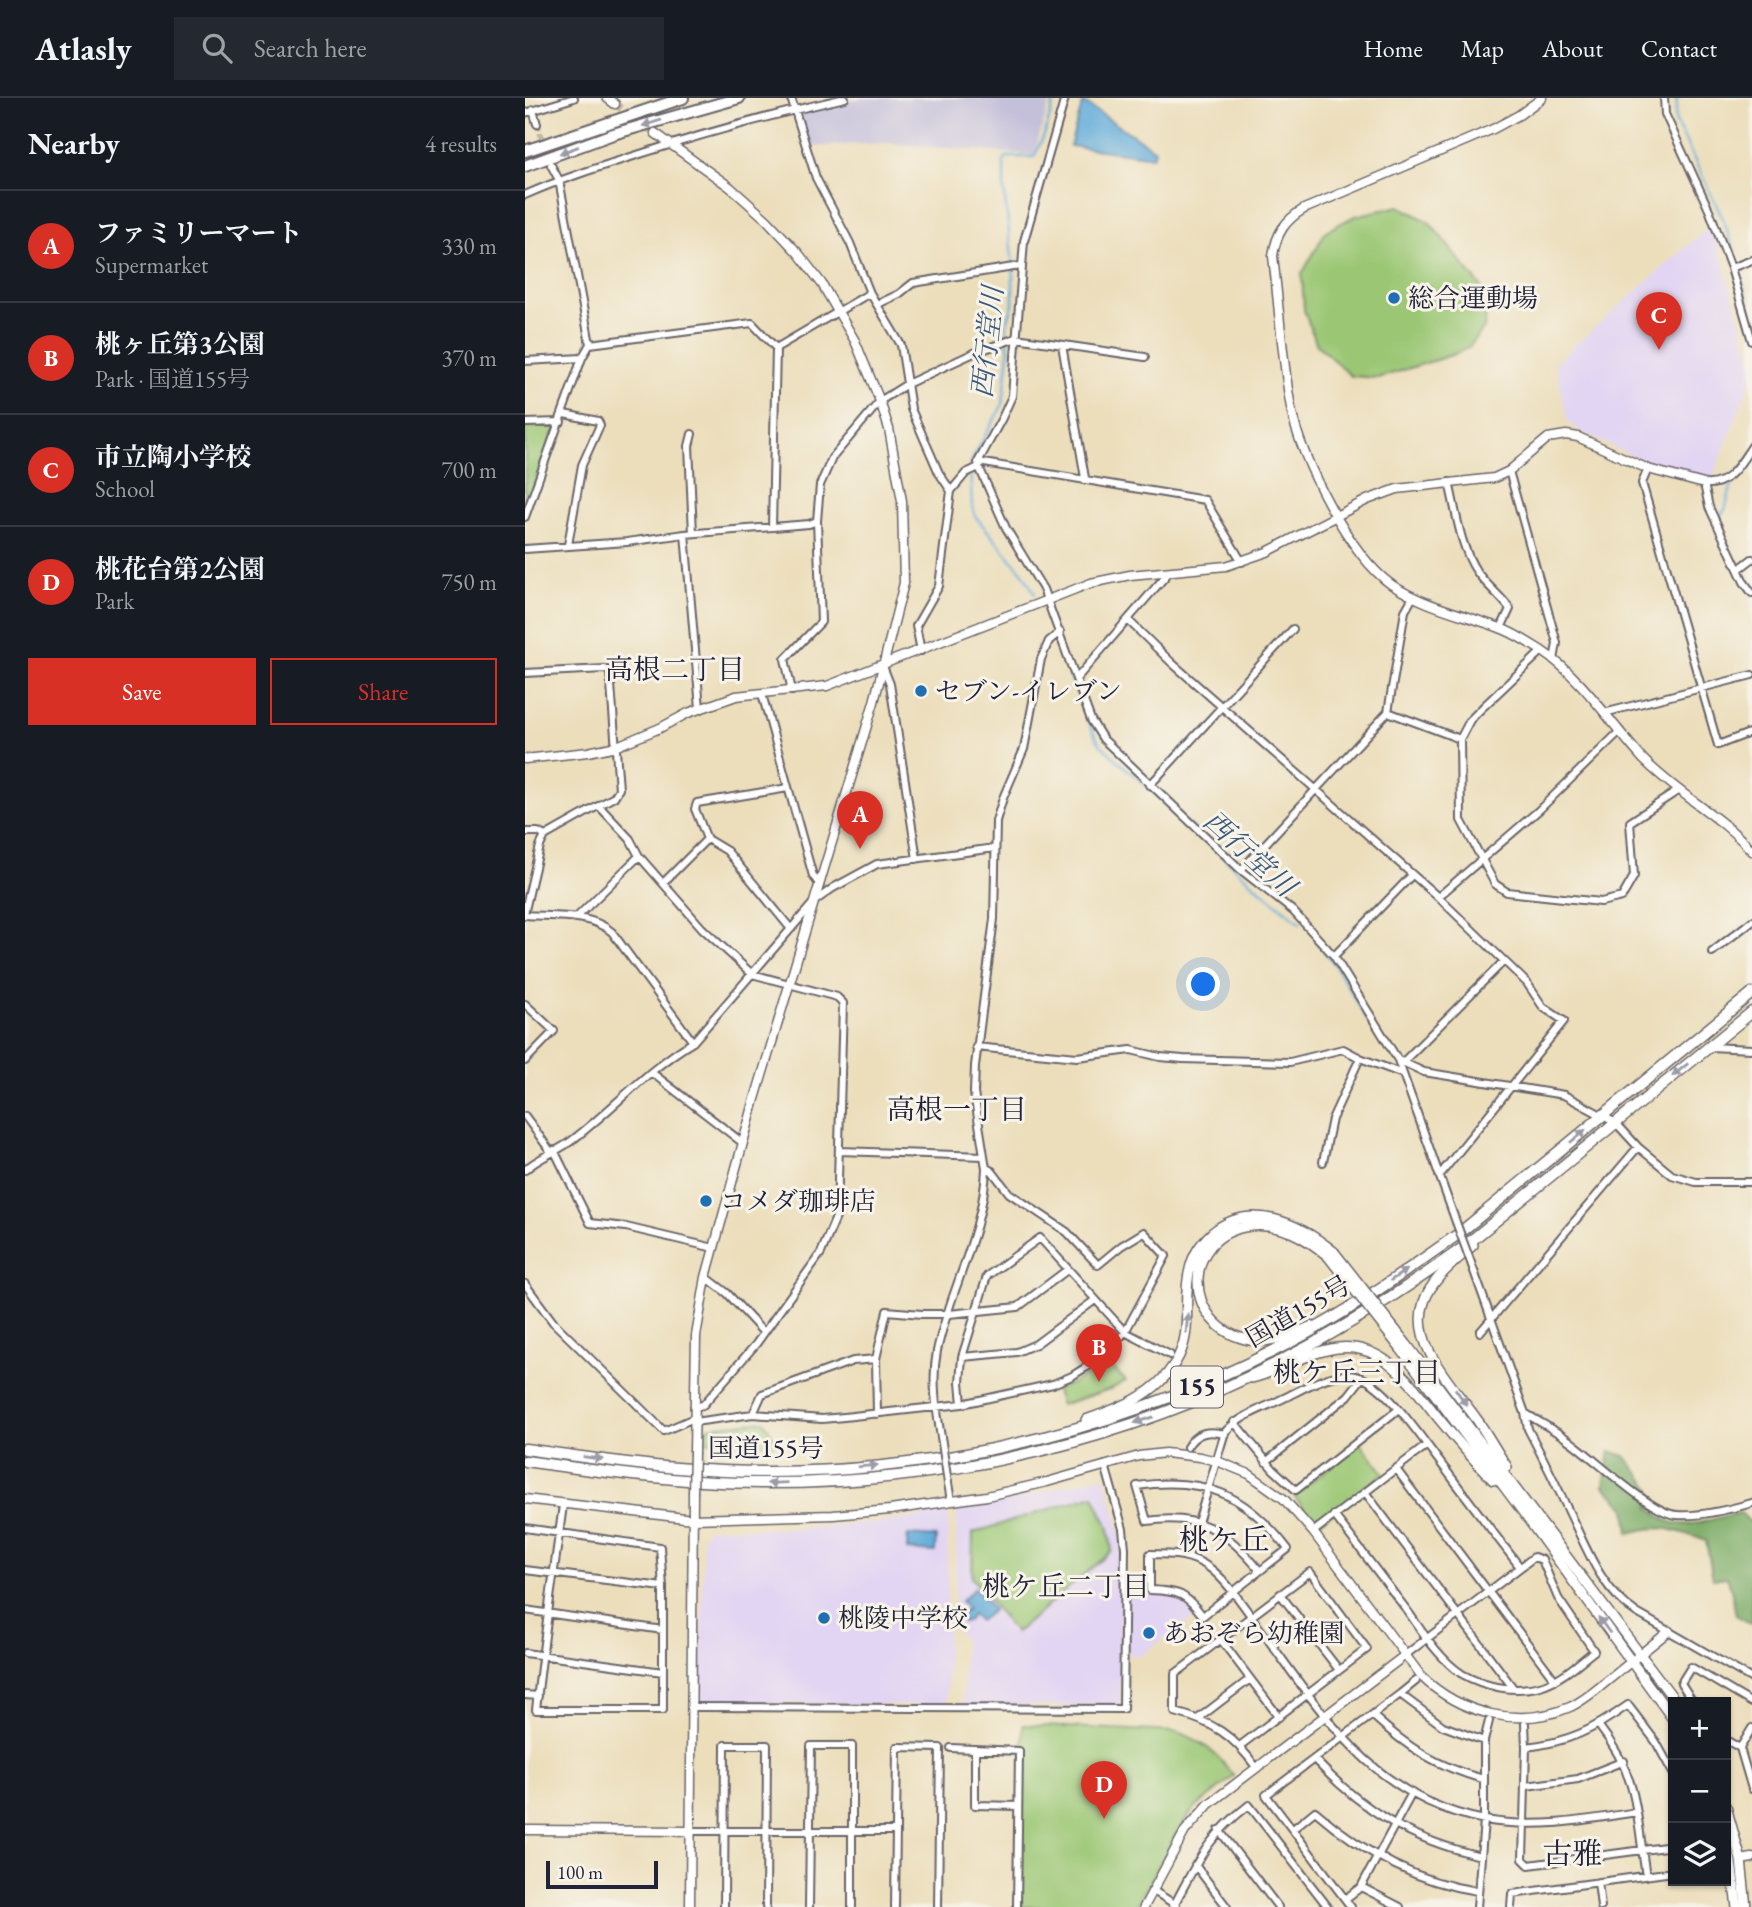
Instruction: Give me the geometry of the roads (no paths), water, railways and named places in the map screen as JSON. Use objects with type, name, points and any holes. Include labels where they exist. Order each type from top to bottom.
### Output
[{"type":"highway","points":[[525,142],[683,98]]},
{"type":"highway","points":[[525,166],[613,134],[739,98]]},
{"type":"highway","points":[[525,150],[664,103]]},
{"type":"highway","name":"国道155号","points":[[525,1449],[679,1468],[832,1470],[908,1463],[1001,1447],[1072,1430],[1150,1406],[1244,1366],[1289,1343],[1457,1236],[1752,993]]},
{"type":"highway","name":"国道155号","points":[[525,1461],[635,1476],[761,1483],[833,1481],[907,1475],[996,1461],[1073,1443],[1157,1416],[1240,1381],[1334,1333],[1424,1276],[1461,1249],[1752,1012]]},
{"type":"main road","points":[[1533,1191],[1442,1273],[1424,1302],[1422,1332],[1431,1354],[1480,1424],[1527,1510],[1668,1712]]},
{"type":"main road","points":[[1001,1447],[1123,1407],[1144,1395],[1162,1380],[1183,1346],[1188,1324],[1187,1283],[1192,1261],[1202,1244],[1223,1225],[1248,1218],[1276,1220],[1308,1232],[1331,1254],[1672,1697]]},
{"type":"main road","points":[[1331,1254],[1282,1228],[1241,1228],[1220,1237],[1209,1249],[1200,1267],[1198,1284],[1202,1304],[1215,1324],[1225,1332],[1252,1341],[1274,1339],[1333,1317]]},
{"type":"main road","points":[[1240,1381],[1264,1375],[1323,1350],[1346,1347],[1371,1352],[1386,1359],[1410,1382],[1471,1456],[1527,1510]]},
{"type":"main road","points":[[1728,1823],[1737,1907]]},
{"type":"main road","points":[[1733,1862],[1746,1907]]},
{"type":"street","points":[[525,113],[574,98]]},
{"type":"street","points":[[607,98],[615,104]]},
{"type":"street","points":[[791,98],[816,178],[844,232],[870,293],[901,345],[909,401],[919,432],[951,491]]},
{"type":"street","points":[[525,195],[559,180],[671,144],[845,98]]},
{"type":"street","points":[[921,651],[916,626],[939,586],[951,491],[966,472],[978,464],[1012,396],[1011,340],[1016,267],[1065,98]]},
{"type":"street","points":[[1542,98],[1493,129],[1304,209],[1283,226],[1275,239],[1273,256],[1291,410],[1299,438],[1335,517],[1372,567],[1390,583],[1428,605],[1501,628],[1542,651],[1554,660],[1604,713],[1643,759],[1728,826],[1752,851]]},
{"type":"street","points":[[1664,98],[1665,114],[1736,266],[1752,341]]},
{"type":"street","points":[[533,110],[537,124]]},
{"type":"street","points":[[655,133],[730,187],[767,220],[799,254],[839,311],[868,367],[889,429],[902,500],[904,583],[883,666],[713,1248],[696,1336],[689,1907]]},
{"type":"street","points":[[525,517],[582,358],[590,344],[559,180],[551,165]]},
{"type":"street","points":[[1736,266],[1752,260]]},
{"type":"street","points":[[878,304],[899,294],[913,283],[1016,267]]},
{"type":"street","points":[[776,348],[870,293]]},
{"type":"street","points":[[590,344],[752,323],[776,348],[772,527]]},
{"type":"street","points":[[792,691],[785,659],[821,622],[817,521],[820,485],[832,458],[880,401],[907,384],[974,353],[1011,340],[1145,358]]},
{"type":"street","points":[[1062,345],[1085,478]]},
{"type":"street","points":[[525,361],[582,358]]},
{"type":"street","points":[[525,423],[562,418],[598,421],[600,425],[582,465],[568,545]]},
{"type":"street","points":[[692,434],[689,446],[689,533],[700,708]]},
{"type":"street","points":[[525,759],[617,746],[700,708],[736,696],[827,686],[1091,583],[1130,575],[1243,562],[1278,547],[1367,500],[1397,489],[1494,478],[1509,471],[1548,438],[1566,435],[1578,437],[1648,469],[1704,485],[1713,485],[1730,476],[1752,446]]},
{"type":"street","points":[[978,464],[1085,478],[1205,500],[1243,562]]},
{"type":"street","points":[[978,464],[1006,528],[1048,601],[1054,636],[1076,679],[1091,720],[1103,739],[1241,870],[1293,911],[1334,956],[1401,1061],[1403,1074],[1525,1413],[1528,1429],[1594,1565],[1624,1605],[1752,1679]]},
{"type":"street","points":[[1648,469],[1642,482],[1718,745],[1752,732]]},
{"type":"street","points":[[1509,471],[1557,643],[1554,660]]},
{"type":"street","points":[[1449,482],[1466,549],[1475,569],[1510,609],[1501,628]]},
{"type":"street","points":[[1704,485],[1709,507],[1744,582],[1752,593]]},
{"type":"street","points":[[525,549],[627,542],[689,533],[817,521]]},
{"type":"street","points":[[1739,569],[1752,559]]},
{"type":"street","points":[[1076,679],[1170,571]]},
{"type":"street","points":[[1241,870],[1388,712],[1405,611],[1413,597]]},
{"type":"street","points":[[1128,620],[1172,663],[1438,897],[1527,984],[1543,1007],[1564,1021],[1439,1176]]},
{"type":"street","points":[[1150,785],[1293,629]]},
{"type":"street","points":[[951,1501],[936,1407],[937,1351],[979,1219],[986,1168],[974,1093],[976,1047],[994,919],[996,821],[1024,749],[1041,659],[1054,636]]},
{"type":"street","points":[[1542,651],[1470,720],[1460,738],[1461,820],[1495,884],[1507,892],[1601,902],[1622,897],[1634,876],[1630,822],[1679,790]]},
{"type":"street","points":[[883,666],[890,684],[917,859]]},
{"type":"street","points":[[525,673],[605,669],[610,672],[619,789],[614,797],[545,836],[540,846],[525,913],[602,923],[612,932],[693,1042]]},
{"type":"street","points":[[1604,713],[1752,675]]},
{"type":"street","points":[[762,694],[813,876],[820,885]]},
{"type":"street","points":[[1388,712],[1460,738]]},
{"type":"street","points":[[1438,897],[1538,810],[1620,731]]},
{"type":"street","points":[[788,788],[697,803],[695,809],[708,839],[727,851],[791,929]]},
{"type":"street","points":[[599,806],[630,839],[639,856],[702,928],[752,974],[837,998],[843,1003],[837,1215],[821,1253],[763,1332],[703,1405],[694,1408]]},
{"type":"street","points":[[525,832],[538,832],[545,836]]},
{"type":"street","points":[[663,883],[708,839]]},
{"type":"street","points":[[525,1170],[572,1141],[672,1054],[693,1042],[815,901],[833,888],[877,864],[995,848]]},
{"type":"street","points":[[576,918],[639,856]]},
{"type":"street","points":[[1334,956],[1412,875]]},
{"type":"street","points":[[1712,953],[1752,921]]},
{"type":"street","points":[[1401,1061],[1504,961]]},
{"type":"street","points":[[525,1004],[554,1031],[525,1061]]},
{"type":"street","points":[[976,1047],[1077,1057],[1131,1050],[1184,1059],[1290,1062],[1343,1049],[1403,1074]]},
{"type":"street","points":[[1708,1047],[1752,1049]]},
{"type":"street","points":[[1323,1163],[1332,1119],[1360,1058]]},
{"type":"street","points":[[1401,1061],[1436,1074],[1564,1095],[1616,1123],[1638,1147],[1672,1175],[1696,1182],[1752,1182]]},
{"type":"street","points":[[651,1072],[743,1143]]},
{"type":"street","points":[[525,1116],[552,1151],[590,1223],[626,1227],[713,1248]]},
{"type":"street","points":[[1481,1332],[1638,1147]]},
{"type":"street","points":[[840,1151],[984,1156]]},
{"type":"street","points":[[525,1284],[553,1322],[664,1432],[694,1420],[753,1414],[822,1419],[962,1404],[1033,1390],[1072,1376],[1108,1351],[1125,1332],[1166,1256],[1145,1233],[1121,1246],[1098,1265],[1067,1232],[1009,1193],[992,1171],[986,1168]]},
{"type":"street","points":[[962,1404],[962,1357],[987,1276],[1040,1238],[1125,1332],[1170,1355]]},
{"type":"street","points":[[877,1414],[876,1359],[887,1311],[949,1314],[1018,1307],[1067,1270]]},
{"type":"street","points":[[706,1277],[727,1293],[763,1332]]},
{"type":"street","points":[[962,1357],[1017,1352],[1036,1344],[1095,1300]]},
{"type":"street","points":[[753,1414],[762,1394],[853,1361],[876,1359]]},
{"type":"street","points":[[1188,1556],[1225,1434],[1234,1422],[1320,1381],[1350,1375],[1362,1378],[1399,1409],[1520,1567]]},
{"type":"street","points":[[1266,1462],[1348,1396],[1362,1378]]},
{"type":"street","points":[[1234,1422],[1266,1462],[1296,1490],[1399,1409]]},
{"type":"street","points":[[1525,1413],[1569,1440],[1649,1502],[1669,1513],[1678,1516],[1722,1511],[1752,1503]]},
{"type":"street","points":[[1187,1447],[1193,1437],[1211,1431],[1225,1434]]},
{"type":"street","points":[[1313,1532],[1427,1445]]},
{"type":"street","points":[[525,1499],[693,1519],[833,1515],[951,1501],[1011,1490],[1139,1456],[1189,1454],[1217,1461],[1249,1474],[1284,1499],[1313,1532],[1404,1656],[1435,1690],[1453,1701],[1489,1714],[1508,1717],[1529,1717],[1571,1707],[1669,1631]]},
{"type":"street","points":[[692,1707],[1123,1709],[1125,1548],[1123,1529],[1105,1465]]},
{"type":"street","points":[[1396,1469],[1555,1680]]},
{"type":"street","points":[[1260,1571],[1234,1541],[1217,1529],[1198,1522],[1164,1518],[1147,1521],[1137,1486],[1162,1483],[1208,1488],[1232,1498],[1258,1514],[1288,1549],[1260,1571],[1232,1593],[1203,1616],[1187,1597],[1179,1592],[1150,1590],[1150,1554],[1188,1556],[1212,1569],[1232,1593],[1251,1617],[1341,1738],[1383,1775],[1433,1804],[1484,1820],[1559,1824],[1637,1812]]},
{"type":"street","points":[[1365,1492],[1514,1690]]},
{"type":"street","points":[[525,1528],[560,1533],[660,1547],[663,1587],[663,1710],[536,1710],[544,1656],[560,1533],[563,1505]]},
{"type":"street","points":[[1144,1907],[1185,1830],[1209,1804],[1324,1715],[1404,1656],[1427,1638],[1488,1592],[1520,1567],[1534,1557],[1542,1560],[1558,1598],[1594,1651],[1555,1680],[1541,1686],[1514,1690],[1482,1683],[1462,1673],[1446,1660],[1427,1638],[1334,1515]]},
{"type":"street","points":[[525,1570],[663,1587]]},
{"type":"street","points":[[1241,1745],[1367,1649],[1310,1572],[1175,1674],[1175,1712],[1199,1718],[1241,1745],[1256,1767]]},
{"type":"street","points":[[1280,1594],[1339,1670]]},
{"type":"street","points":[[525,1610],[663,1630]]},
{"type":"street","points":[[1221,1640],[1279,1717]]},
{"type":"street","points":[[525,1653],[663,1672]]},
{"type":"street","points":[[1690,1697],[1681,1683],[1691,1667],[1752,1703]]},
{"type":"street","points":[[1199,1718],[1250,1679]]},
{"type":"street","points":[[1351,1907],[1266,1795],[1416,1681]]},
{"type":"street","points":[[1400,1694],[1443,1726],[1484,1741]]},
{"type":"street","points":[[525,1695],[538,1696]]},
{"type":"street","points":[[1526,1747],[1565,1741],[1599,1726],[1628,1705],[1656,1742],[1668,1764]]},
{"type":"street","points":[[1372,1714],[1415,1751],[1457,1772],[1483,1779]]},
{"type":"street","points":[[1477,1907],[1484,1820],[1484,1741],[1489,1721]]},
{"type":"street","points":[[1525,1724],[1523,1859],[1529,1865],[1668,1847]]},
{"type":"street","points":[[1599,1726],[1623,1761],[1633,1788],[1646,1876]]},
{"type":"street","points":[[1740,1748],[1752,1728]]},
{"type":"street","points":[[1731,1743],[1740,1748],[1752,1789]]},
{"type":"street","points":[[724,1907],[725,1745],[767,1745],[766,1907]]},
{"type":"street","points":[[810,1907],[811,1746],[852,1746],[852,1907]]},
{"type":"street","points":[[895,1907],[897,1747],[940,1748],[938,1907]]},
{"type":"street","points":[[951,1748],[1019,1751],[1017,1907]]},
{"type":"street","points":[[975,1749],[975,1805],[1018,1806]]},
{"type":"street","points":[[1314,1759],[1342,1788],[1395,1825],[1453,1850],[1481,1856]]},
{"type":"street","points":[[1526,1786],[1578,1779],[1623,1761]]},
{"type":"street","points":[[1345,1899],[1360,1887],[1412,1793]]},
{"type":"street","points":[[1152,1891],[1175,1906],[1210,1840],[1249,1805],[1328,1907]]},
{"type":"street","points":[[1293,1829],[1315,1811],[1342,1834],[1377,1856],[1428,1879],[1477,1891]]},
{"type":"street","points":[[525,1829],[895,1831]]},
{"type":"street","points":[[1219,1830],[1278,1907]]},
{"type":"street","points":[[1733,1862],[1752,1858]]},
{"type":"street","points":[[1195,1865],[1227,1907]]},
{"type":"street","points":[[1511,1907],[1511,1894],[1668,1873]]},
{"type":"street","points":[[1598,1882],[1601,1907]]},
{"type":"street","points":[[1360,1887],[1400,1907]]},
{"type":"water","points":[[1083,102],[1155,150],[1153,157],[1070,146]]},
{"type":"water","points":[[908,1535],[936,1537],[935,1552],[907,1550]]},
{"type":"water","points":[[975,1588],[993,1610],[979,1621],[972,1614],[969,1620],[963,1622],[959,1613],[968,1609],[961,1601]]},
{"type":"waterway","name":"西行堂川","points":[[1035,594],[1023,573],[975,516],[970,467],[1003,404],[1009,353],[1006,326],[1013,304],[1013,265],[1004,191],[1004,160],[1007,157],[1034,157],[1045,133],[1055,98]]},
{"type":"waterway","points":[[1677,98],[1675,120],[1723,219],[1738,262],[1752,319]]},
{"type":"waterway","points":[[1720,515],[1725,510],[1732,484],[1752,455]]},
{"type":"waterway","name":"西行堂川","points":[[1056,645],[1101,745],[1245,877],[1300,923]]},
{"type":"waterway","name":"西行堂川","points":[[1316,941],[1333,962],[1371,1026]]},
{"type":"tunnel","points":[[615,104],[655,133]]},
{"type":"tunnel","points":[[537,124],[549,158]]},
{"type":"place","name":"総合運動場","points":[[1394,298]]},
{"type":"place","name":"市立陶小学校","points":[[1659,350]]},
{"type":"place","name":"セブン-イレブン","points":[[921,691]]},
{"type":"place","name":"ファミリーマート","points":[[860,849]]},
{"type":"place","name":"コメダ珈琲店","points":[[706,1201]]},
{"type":"place","name":"桃ヶ丘第3公園","points":[[1099,1382]]},
{"type":"place","name":"桃陵中学校","points":[[824,1618]]},
{"type":"place","name":"あおぞら幼稚園","points":[[1149,1633]]},
{"type":"place","name":"桃花台第2公園","points":[[1104,1819]]},
{"type":"district","name":"高根二丁目","points":[[675,669]]},
{"type":"district","name":"高根一丁目","points":[[957,1109]]},
{"type":"district","name":"桃ケ丘三丁目","points":[[1357,1372]]},
{"type":"district","name":"桃ケ丘","points":[[1224,1540]]},
{"type":"district","name":"桃ケ丘二丁目","points":[[1066,1586]]},
{"type":"district","name":"古雅","points":[[1572,1854]]}]
